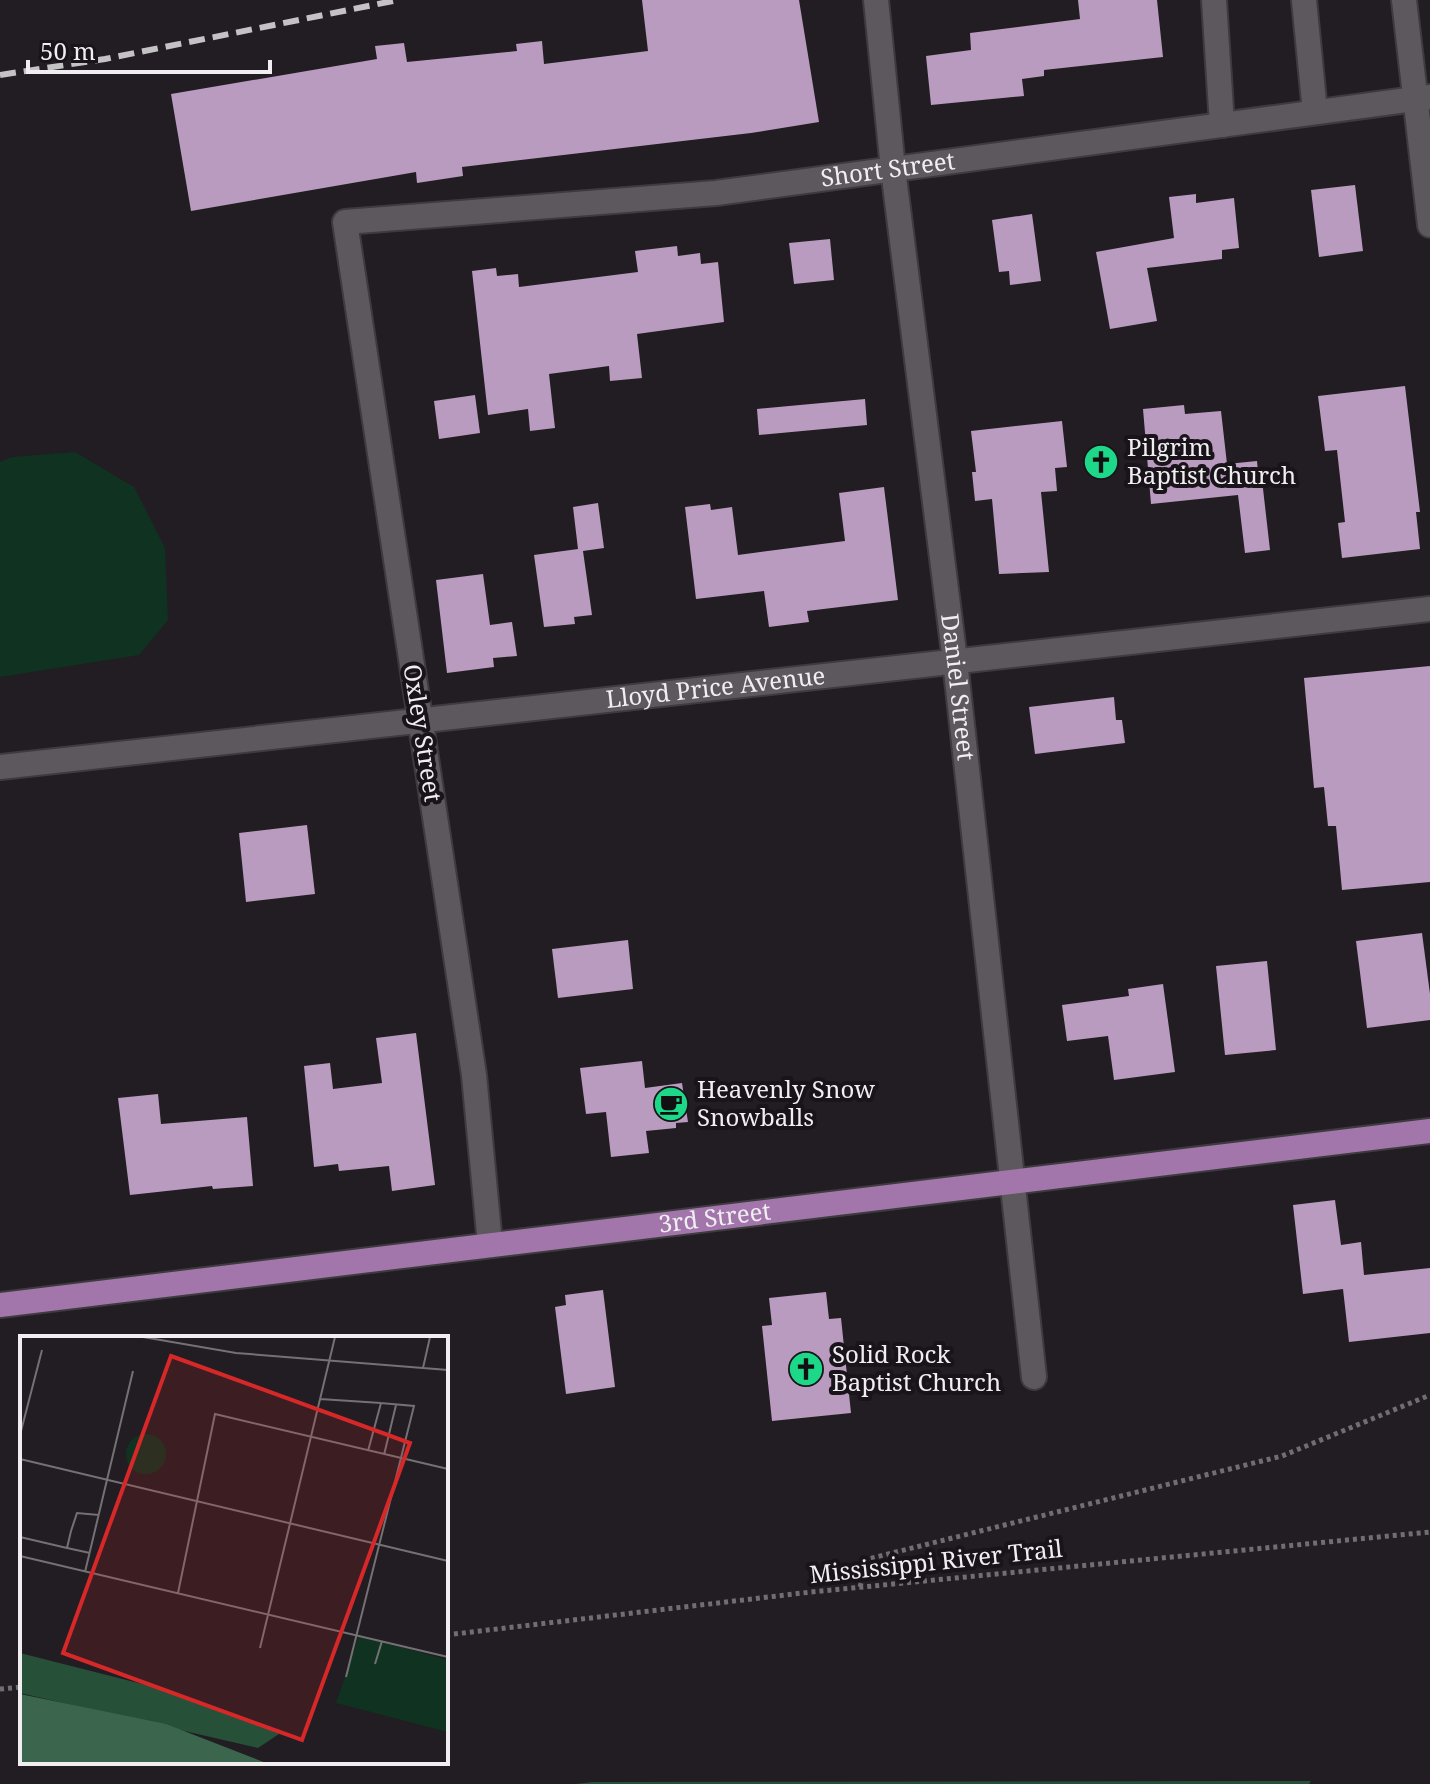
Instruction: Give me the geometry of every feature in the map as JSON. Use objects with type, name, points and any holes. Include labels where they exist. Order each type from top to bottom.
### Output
[{"type":"main road","name":"3rd Street","points":[[0,1305],[1430,1131]]},
{"type":"street","name":"Daniel Street","points":[[876,0],[893,169],[955,661],[1034,1377]]},
{"type":"street","points":[[1214,0],[1222,125]]},
{"type":"street","points":[[1304,0],[1315,112]]},
{"type":"street","points":[[1404,0],[1423,98],[1430,225]]},
{"type":"street","name":"Short Street","points":[[345,222],[716,193],[1423,98]]},
{"type":"street","name":"Oxley Street","points":[[345,222],[474,1075],[490,1244]]},
{"type":"street","name":"Lloyd Price Avenue","points":[[0,767],[1430,609]]},
{"type":"path","points":[[860,1587],[868,1559],[1282,1456],[1430,1395]]},
{"type":"path","name":"Mississippi River Trail","points":[[448,1635],[860,1587],[1430,1532]]},
{"type":"path","points":[[0,1689],[20,1687]]},
{"type":"green space","points":[[75,452],[134,487],[165,548],[168,620],[139,655],[0,677],[0,462],[12,457]]},
{"type":"green space","points":[[1311,1781],[1309,1784],[576,1784],[592,1782]]},
{"type":"building","points":[[642,0],[799,0],[819,122],[751,133],[462,167],[463,176],[417,183],[416,172],[191,211],[171,94],[377,59],[375,46],[404,43],[407,62],[517,51],[516,44],[542,41],[544,64],[648,51]]},
{"type":"building","points":[[1078,0],[1157,0],[1163,57],[1044,70],[1044,76],[1022,79],[1024,96],[931,105],[926,56],[971,50],[970,33],[1080,19]]},
{"type":"building","points":[[1355,185],[1363,251],[1319,257],[1311,190]]},
{"type":"building","points":[[1196,194],[1196,203],[1234,198],[1239,248],[1222,250],[1222,259],[1147,268],[1157,321],[1110,329],[1096,252],[1174,238],[1169,197]]},
{"type":"building","points":[[1032,214],[1041,281],[1010,285],[1009,271],[999,272],[992,220]]},
{"type":"building","points":[[830,239],[834,280],[794,284],[789,243]]},
{"type":"building","points":[[677,246],[678,256],[700,253],[701,264],[718,262],[724,322],[637,334],[642,378],[610,381],[609,366],[549,374],[555,428],[530,431],[528,409],[488,415],[472,271],[496,268],[497,276],[518,274],[519,287],[638,272],[635,251]]},
{"type":"building","points":[[1405,386],[1420,512],[1416,512],[1420,549],[1342,558],[1338,523],[1345,522],[1337,450],[1325,451],[1318,396]]},
{"type":"building","points":[[475,395],[480,433],[439,439],[434,401]]},
{"type":"building","points":[[865,399],[867,425],[759,435],[757,409]]},
{"type":"building","points":[[1184,405],[1185,414],[1221,411],[1227,464],[1257,461],[1258,472],[1261,471],[1270,550],[1245,553],[1238,495],[1151,504],[1143,409]]},
{"type":"building","points":[[1062,421],[1067,467],[1055,468],[1057,491],[1041,492],[1049,572],[999,574],[992,499],[975,501],[972,472],[976,472],[971,431]]},
{"type":"building","points":[[884,487],[898,600],[807,611],[809,622],[769,627],[764,591],[696,599],[685,507],[710,504],[711,510],[732,507],[738,555],[845,541],[839,493]]},
{"type":"building","points":[[598,503],[604,548],[583,551],[592,615],[574,617],[575,624],[544,627],[534,555],[578,549],[573,507]]},
{"type":"building","points":[[483,574],[490,625],[512,622],[517,656],[493,658],[494,667],[447,673],[436,580]]},
{"type":"building","points":[[1430,666],[1430,882],[1342,890],[1336,826],[1328,826],[1324,787],[1314,788],[1304,678]]},
{"type":"building","points":[[1114,697],[1116,720],[1122,720],[1125,743],[1035,754],[1029,707]]},
{"type":"building","points":[[307,825],[315,894],[246,902],[239,833]]},
{"type":"building","points":[[1422,933],[1430,1020],[1367,1028],[1356,941]]},
{"type":"building","points":[[628,940],[633,989],[558,998],[552,949]]},
{"type":"building","points":[[1267,961],[1276,1050],[1225,1055],[1216,966]]},
{"type":"building","points":[[1163,984],[1175,1072],[1114,1080],[1108,1036],[1067,1041],[1062,1005],[1129,996],[1128,989]]},
{"type":"building","points":[[416,1033],[435,1185],[392,1191],[389,1166],[339,1171],[338,1164],[314,1167],[304,1066],[330,1063],[333,1089],[382,1083],[376,1038]]},
{"type":"building","points":[[642,1061],[645,1088],[682,1083],[688,1122],[676,1123],[676,1128],[646,1131],[649,1153],[611,1157],[606,1112],[586,1114],[580,1068]]},
{"type":"building","points":[[158,1094],[161,1124],[247,1117],[253,1186],[213,1189],[212,1186],[130,1195],[118,1098]]},
{"type":"building","points":[[1335,1200],[1341,1245],[1361,1242],[1364,1275],[1430,1268],[1430,1333],[1349,1342],[1343,1289],[1303,1294],[1293,1205]]},
{"type":"building","points":[[603,1290],[615,1387],[566,1394],[555,1307],[566,1305],[565,1295]]},
{"type":"building","name":"Solid Rock Baptist Church","points":[[826,1292],[829,1319],[841,1318],[851,1413],[772,1421],[762,1326],[772,1325],[769,1298]]},
{"type":"railway","points":[[0,75],[105,59],[398,0]]},
{"type":"place","name":"Pilgrim Baptist Church","points":[[1101,462]]},
{"type":"place","name":"Heavenly Snow Snowballs","points":[[671,1104]]},
{"type":"place","name":"Solid Rock Baptist Church","points":[[806,1369]]}]
